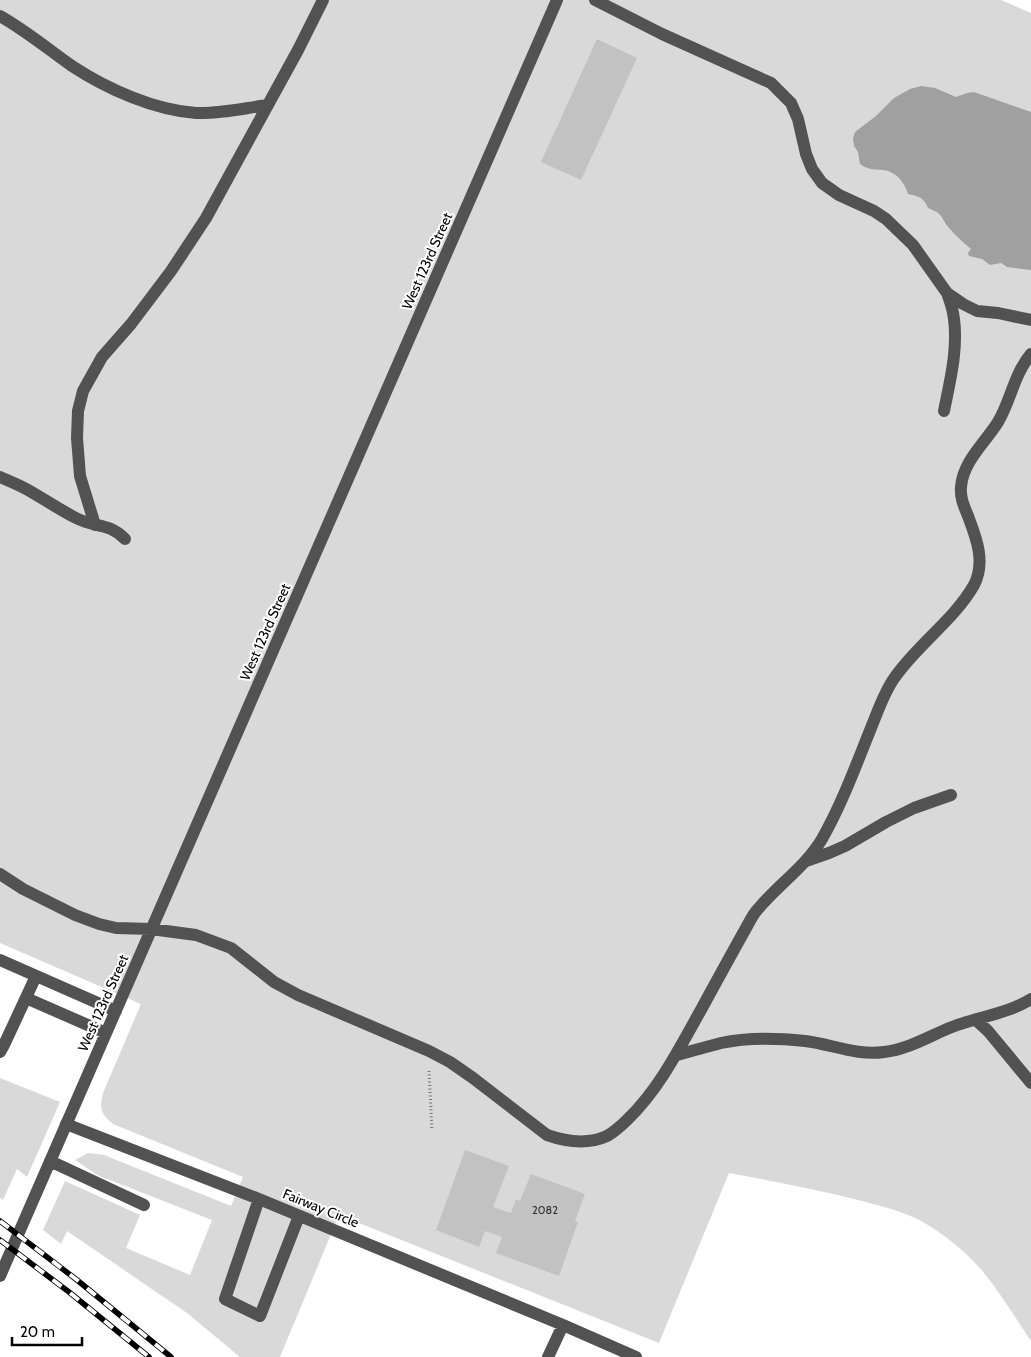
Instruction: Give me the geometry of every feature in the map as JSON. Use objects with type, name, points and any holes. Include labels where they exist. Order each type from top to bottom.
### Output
[{"type":"street","points":[[95,524],[80,476],[78,457],[78,411],[83,391],[102,357],[131,324],[160,286],[206,218],[298,50],[323,0]]},
{"type":"street","name":"West 123rd Street","points":[[0,1276],[557,0]]},
{"type":"street","points":[[595,0],[662,34],[772,83],[791,103],[798,119],[806,154],[812,169],[822,183],[839,195],[874,211],[900,231],[913,245],[948,293],[963,304],[977,311],[1031,320]]},
{"type":"street","points":[[0,16],[74,67],[107,86],[144,101],[176,110],[198,113],[268,105]]},
{"type":"street","points":[[944,411],[954,359],[956,337],[954,316],[948,293]]},
{"type":"street","points":[[0,874],[23,889],[75,915],[99,924],[116,928],[152,929],[196,935],[231,948],[274,982],[298,995],[429,1051],[450,1062],[547,1135],[575,1142],[590,1141],[607,1136],[638,1109],[676,1055],[757,910],[806,861],[821,841],[833,819],[883,700],[894,679],[908,660],[958,608],[974,584],[979,571],[980,558],[978,542],[961,500],[963,473],[998,421],[1015,379],[1024,362],[1031,354]]},
{"type":"street","points":[[0,477],[26,489],[78,519],[110,527],[125,540]]},
{"type":"street","points":[[806,861],[845,846],[914,808],[951,796]]},
{"type":"street","points":[[0,960],[116,1010]]},
{"type":"street","points":[[0,1052],[36,976]]},
{"type":"street","points":[[26,998],[106,1033]]},
{"type":"street","points":[[676,1055],[722,1043],[777,1039],[806,1041],[865,1053],[884,1052],[909,1047],[953,1026],[1024,1004],[1031,999]]},
{"type":"street","points":[[976,1020],[988,1031],[1031,1083]]},
{"type":"street","name":"Fairway Circle","points":[[66,1124],[259,1199],[636,1357]]},
{"type":"street","points":[[50,1161],[144,1205]]},
{"type":"street","points":[[259,1199],[225,1299],[260,1316],[299,1216]]},
{"type":"street","points":[[548,1357],[563,1325]]},
{"type":"path","points":[[429,1051],[432,1130]]},
{"type":"shaded area","points":[[0,0],[1001,0],[1031,13],[1031,1341],[1000,1294],[979,1267],[965,1253],[930,1226],[893,1209],[794,1185],[729,1173],[659,1343],[339,1215],[280,1357],[240,1357],[187,1313],[67,1231],[61,1244],[43,1230],[65,1181],[140,1215],[126,1248],[190,1275],[212,1220],[97,1175],[75,1160],[88,1153],[104,1155],[231,1206],[243,1177],[113,1124],[102,1111],[103,1093],[141,1004],[0,943]]},
{"type":"shaded area","points":[[921,86],[935,88],[956,97],[974,92],[1031,112],[1031,270],[1007,267],[1001,263],[990,265],[982,259],[969,256],[968,253],[971,249],[952,231],[939,214],[928,208],[921,198],[908,194],[896,175],[860,164],[858,152],[854,146],[853,138],[855,132],[876,116],[894,98],[910,89]]},
{"type":"shaded area","points":[[0,1078],[60,1102],[27,1177],[17,1169],[3,1200],[0,1198]]},
{"type":"building","points":[[597,39],[637,58],[581,180],[541,162]]},
{"type":"building","points":[[465,1150],[509,1166],[493,1207],[511,1213],[516,1199],[520,1201],[531,1174],[585,1194],[575,1221],[578,1222],[559,1276],[496,1253],[502,1237],[485,1231],[479,1247],[436,1230]]},
{"type":"railway","points":[[0,1221],[77,1280],[171,1357]]},
{"type":"railway","points":[[0,1240],[69,1292],[149,1357]]}]
